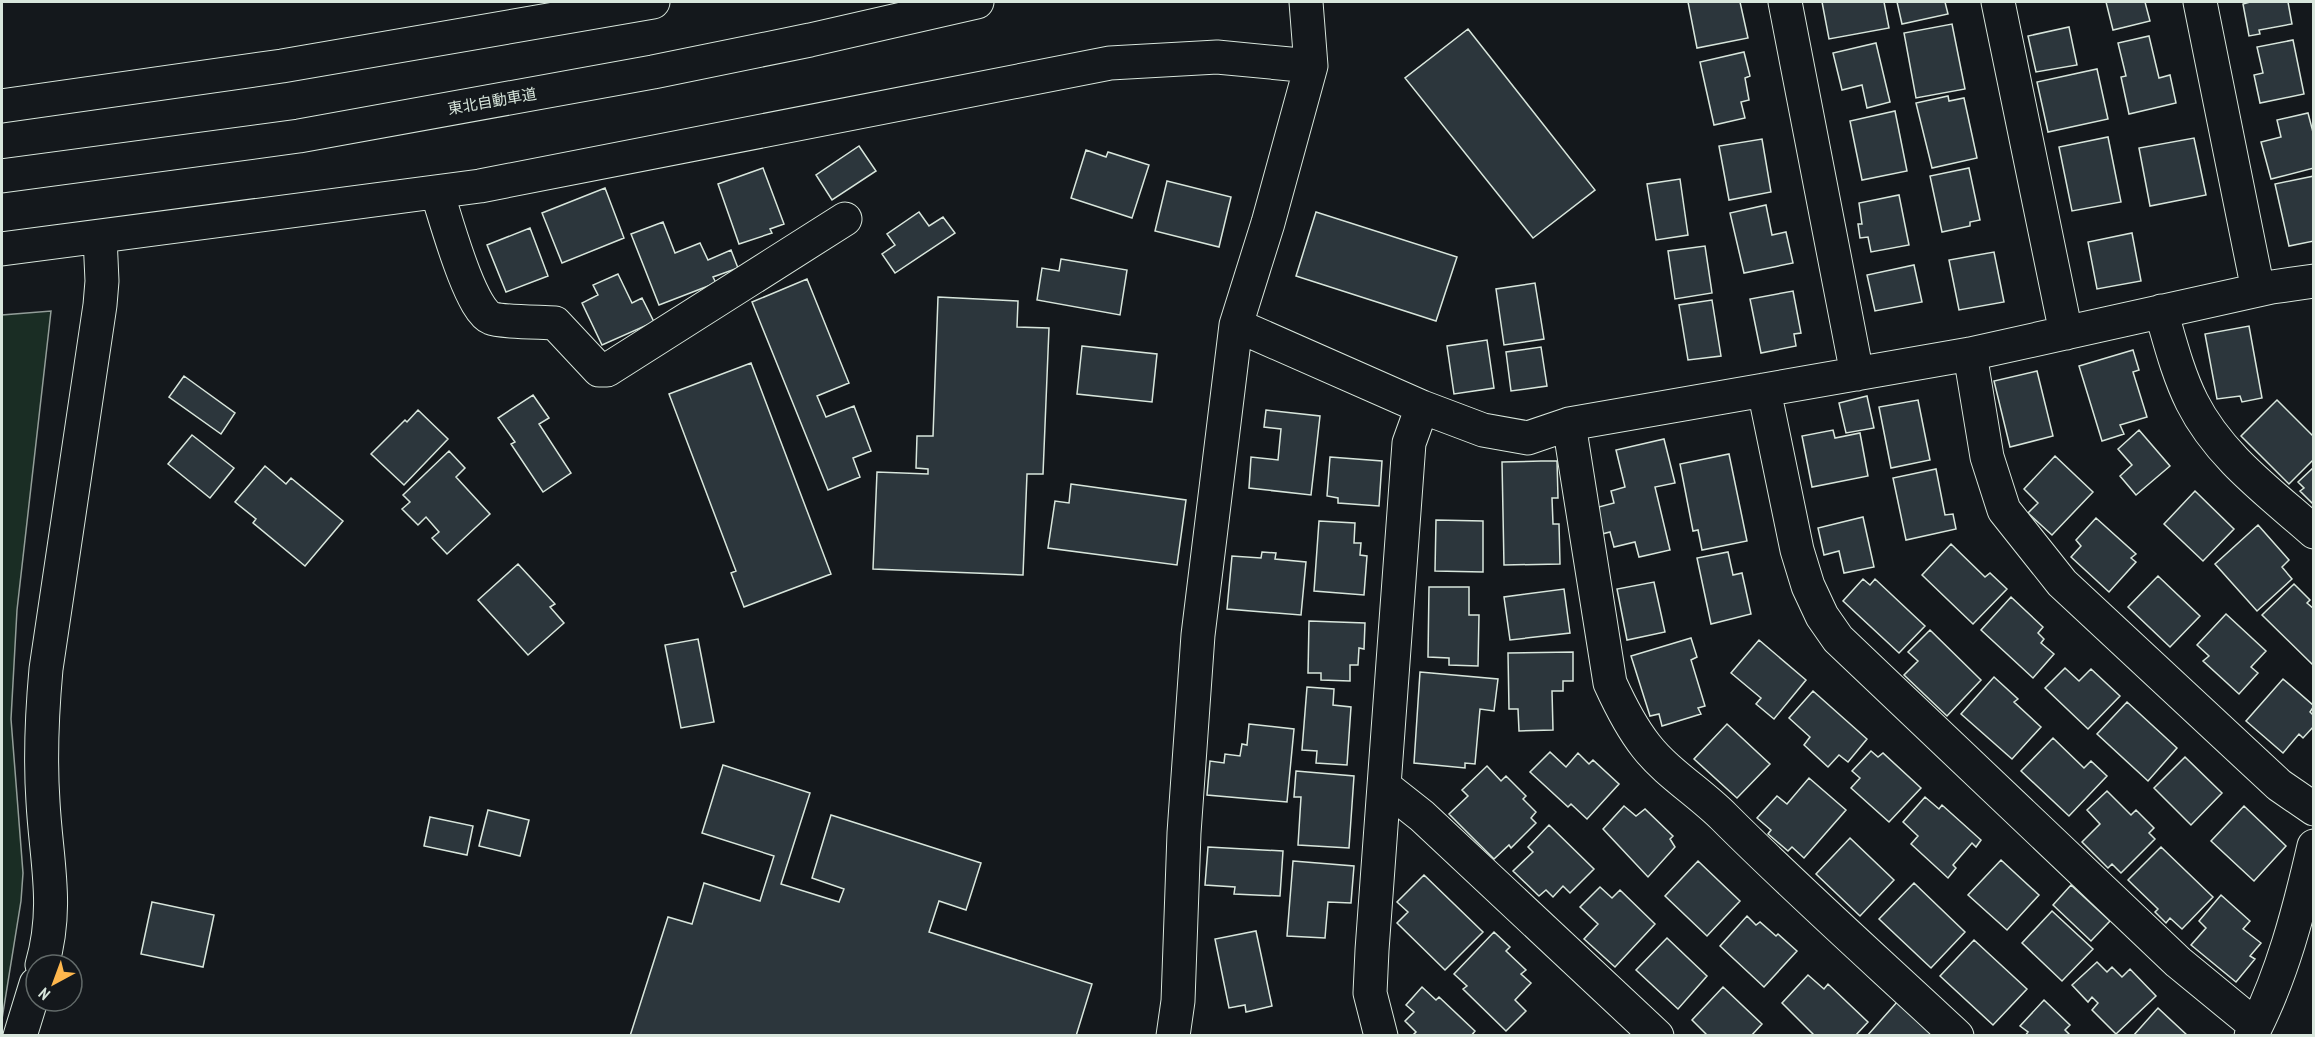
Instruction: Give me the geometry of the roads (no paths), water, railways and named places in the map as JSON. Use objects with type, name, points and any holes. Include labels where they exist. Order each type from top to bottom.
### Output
[{"type":"main road","points":[[2,106],[282,66],[653,2]]},
{"type":"main road","name":"東北自動車道","points":[[2,176],[299,136],[653,72],[810,40],[977,2]]},
{"type":"main road","points":[[1785,2],[1857,374]]},
{"type":"main road","points":[[1998,2],[2066,333]]},
{"type":"main road","points":[[2200,2],[2258,290]]},
{"type":"main road","points":[[1173,1035],[1178,1001],[1184,833],[1198,635],[1236,325],[1268,223],[1311,66],[1307,5]]},
{"type":"main road","points":[[2,249],[480,186],[1110,63],[1217,57],[1311,66]]},
{"type":"main road","points":[[437,192],[469,288],[478,306],[490,318],[555,323],[599,370],[607,370],[845,219]]},
{"type":"main road","points":[[45,953],[52,921],[50,864],[43,802],[42,715],[46,669],[100,304],[102,280],[100,237]]},
{"type":"main road","points":[[1236,325],[1422,407],[1483,430],[1528,438],[1569,424],[1970,354],[2258,290],[2313,281]]},
{"type":"main road","points":[[2161,311],[2180,372],[2192,402],[2205,425],[2231,459],[2313,532]]},
{"type":"main road","points":[[1970,354],[1987,457],[2004,510],[2022,534],[2062,583],[2278,785],[2313,809]]},
{"type":"main road","points":[[1764,390],[1797,550],[1808,586],[1822,616],[1838,639],[2253,1031],[2271,996],[2304,887],[2313,846]]},
{"type":"main road","points":[[1381,1035],[1370,993],[1409,442],[1422,407]]},
{"type":"main road","points":[[1569,424],[1610,683],[1624,713],[1646,747],[1707,800],[1778,871],[1957,1035]]},
{"type":"main road","points":[[1384,786],[1422,816],[1657,1035]]},
{"type":"main road","points":[[20,1035],[27,1013]]}]
